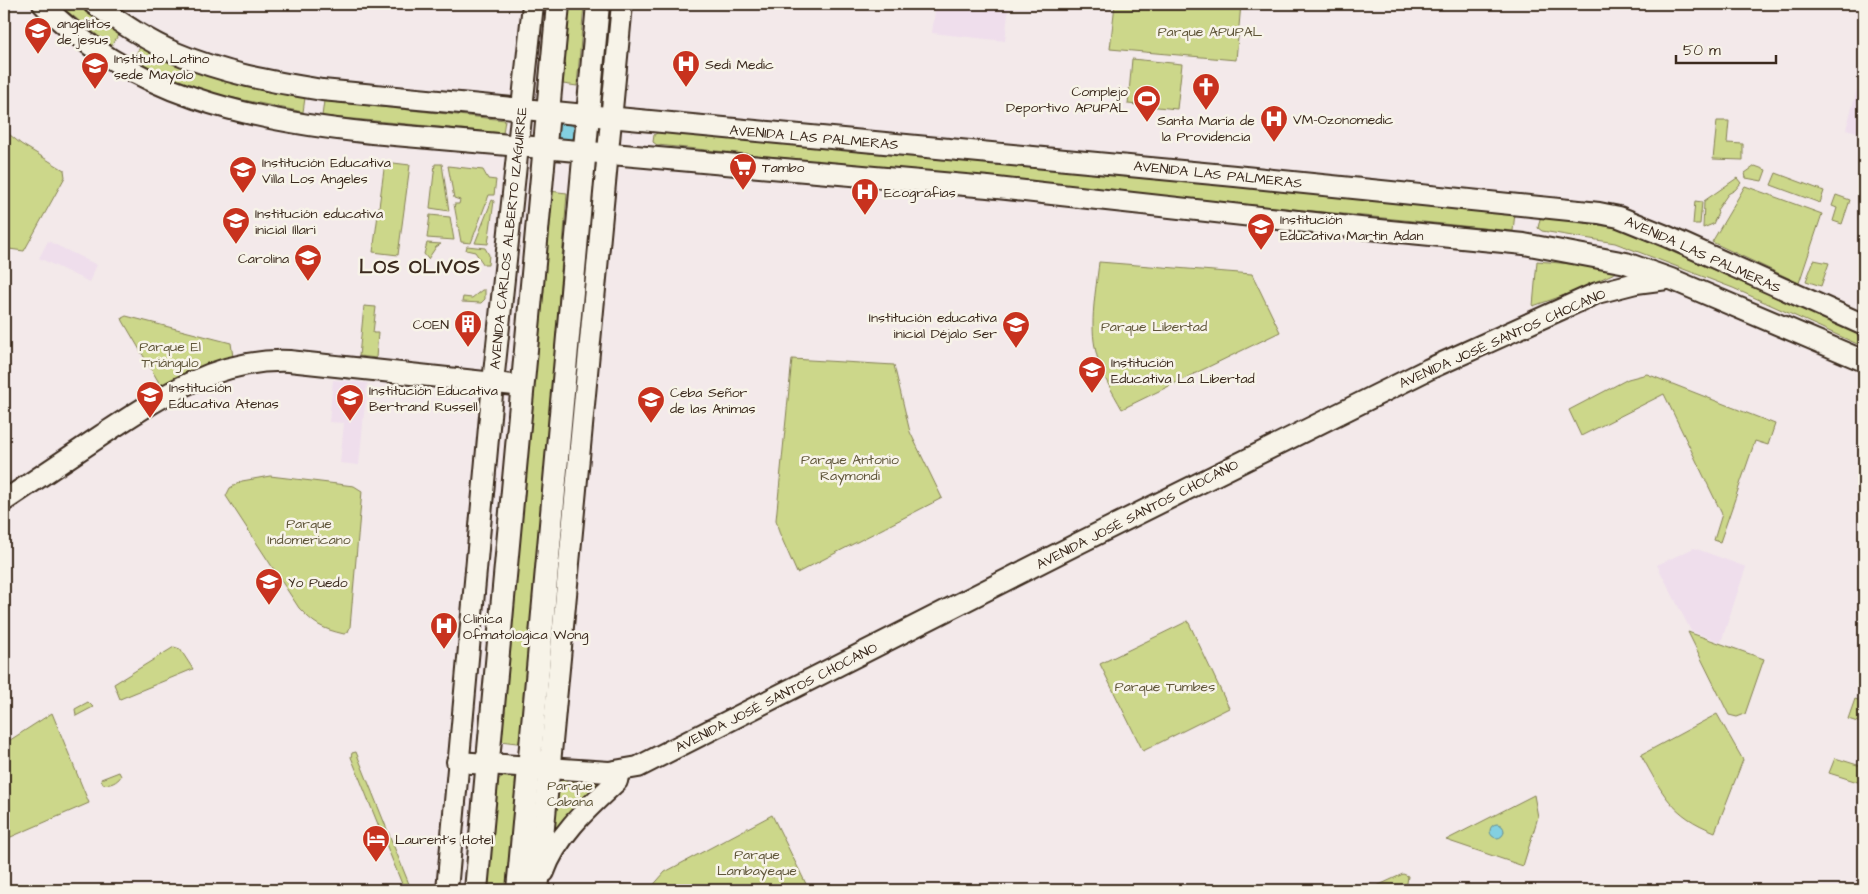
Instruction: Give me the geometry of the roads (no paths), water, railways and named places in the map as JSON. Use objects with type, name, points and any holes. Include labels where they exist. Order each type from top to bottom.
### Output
[{"type":"main road","points":[[43,4],[92,48],[132,72],[186,97],[272,120],[335,129],[994,188],[1524,244],[1600,256],[1671,279],[1864,361]]},
{"type":"main road","name":"AVENIDA LAS PALMERAS","points":[[94,4],[133,31],[175,53],[217,68],[270,81],[322,90],[1235,176],[1599,213],[1619,217],[1666,236],[1864,325]]},
{"type":"main road","name":"AVENIDA CARLOS ALBERTO IZAGUIRRE","points":[[446,890],[493,383],[533,4]]},
{"type":"main road","name":"AVENIDA CARLOS ALBERTO IZAGUIRRE","points":[[476,890],[558,4]]},
{"type":"main road","points":[[531,890],[585,152],[598,4]]},
{"type":"main road","points":[[540,768],[608,154],[622,4]]},
{"type":"main road","name":"AVENIDA JOSÉ SANTOS CHOCANO","points":[[457,762],[613,772],[627,770],[656,758],[1079,543],[1429,369],[1597,293],[1636,283],[1671,279]]},
{"type":"main road","points":[[4,500],[156,399],[192,381],[219,371],[267,361],[289,361],[523,386]]},
{"type":"main road","points":[[531,890],[563,837],[587,808],[617,781],[618,776],[613,772]]},
{"type":"water","points":[[565,122],[572,125],[575,132],[572,139],[565,142],[558,139],[555,132],[558,125]]},
{"type":"water","points":[[1494,824],[1500,824],[1504,831],[1500,838],[1494,838],[1490,834],[1490,828]]},
{"type":"place","name":"angelitos de jesus","points":[[38,55]]},
{"type":"place","name":"Sedi Medic","points":[[686,88]]},
{"type":"place","name":"Instituto Latino sede Mayolo","points":[[95,90]]},
{"type":"place","name":"Santa María de la Providencia","points":[[1206,111]]},
{"type":"place","name":"Complejo Deportivo APUPAL","points":[[1147,123]]},
{"type":"place","name":"VM-Ozonomedic","points":[[1274,143]]},
{"type":"place","name":"Tambo","points":[[743,191]]},
{"type":"place","name":"Institución Educativa Villa Los Angeles","points":[[243,194]]},
{"type":"place","name":"Ecografias","points":[[865,216]]},
{"type":"place","name":"Institución educativa inicial Illari","points":[[236,245]]},
{"type":"place","name":"Institución Educativa Martin Adan","points":[[1261,251]]},
{"type":"place","name":"Carolina","points":[[308,282]]},
{"type":"place","name":"COEN","points":[[468,348]]},
{"type":"place","name":"Institución educativa inicial Déjalo Ser","points":[[1016,349]]},
{"type":"place","name":"Institución Educativa La Libertad","points":[[1092,394]]},
{"type":"place","name":"Institución Educativa Atenas","points":[[150,419]]},
{"type":"place","name":"Institución Educativa Bertrand Russell","points":[[350,422]]},
{"type":"place","name":"Ceba Señor de las Animas","points":[[651,424]]},
{"type":"place","name":"Yo Puedo","points":[[269,606]]},
{"type":"place","name":"Clinica Ofmatologica Wong","points":[[444,650]]},
{"type":"place","name":"Laurent's Hotel","points":[[376,863]]},
{"type":"district","name":"LOS OLIVOS","points":[[420,266]]},
{"type":"park label","name":"Parque APUPAL","points":[[1210,31]]},
{"type":"park label","name":"Parque Libertad","points":[[1154,326]]},
{"type":"park label","name":"Parque El Triángulo","points":[[170,354]]},
{"type":"park label","name":"Parque Antonio Raymondi","points":[[850,468]]},
{"type":"park label","name":"Parque Indomericano","points":[[309,532]]},
{"type":"park label","name":"Parque Tumbes","points":[[1165,686]]},
{"type":"park label","name":"Parque Cabana","points":[[570,794]]},
{"type":"park label","name":"Parque Lambayeque","points":[[757,862]]}]
